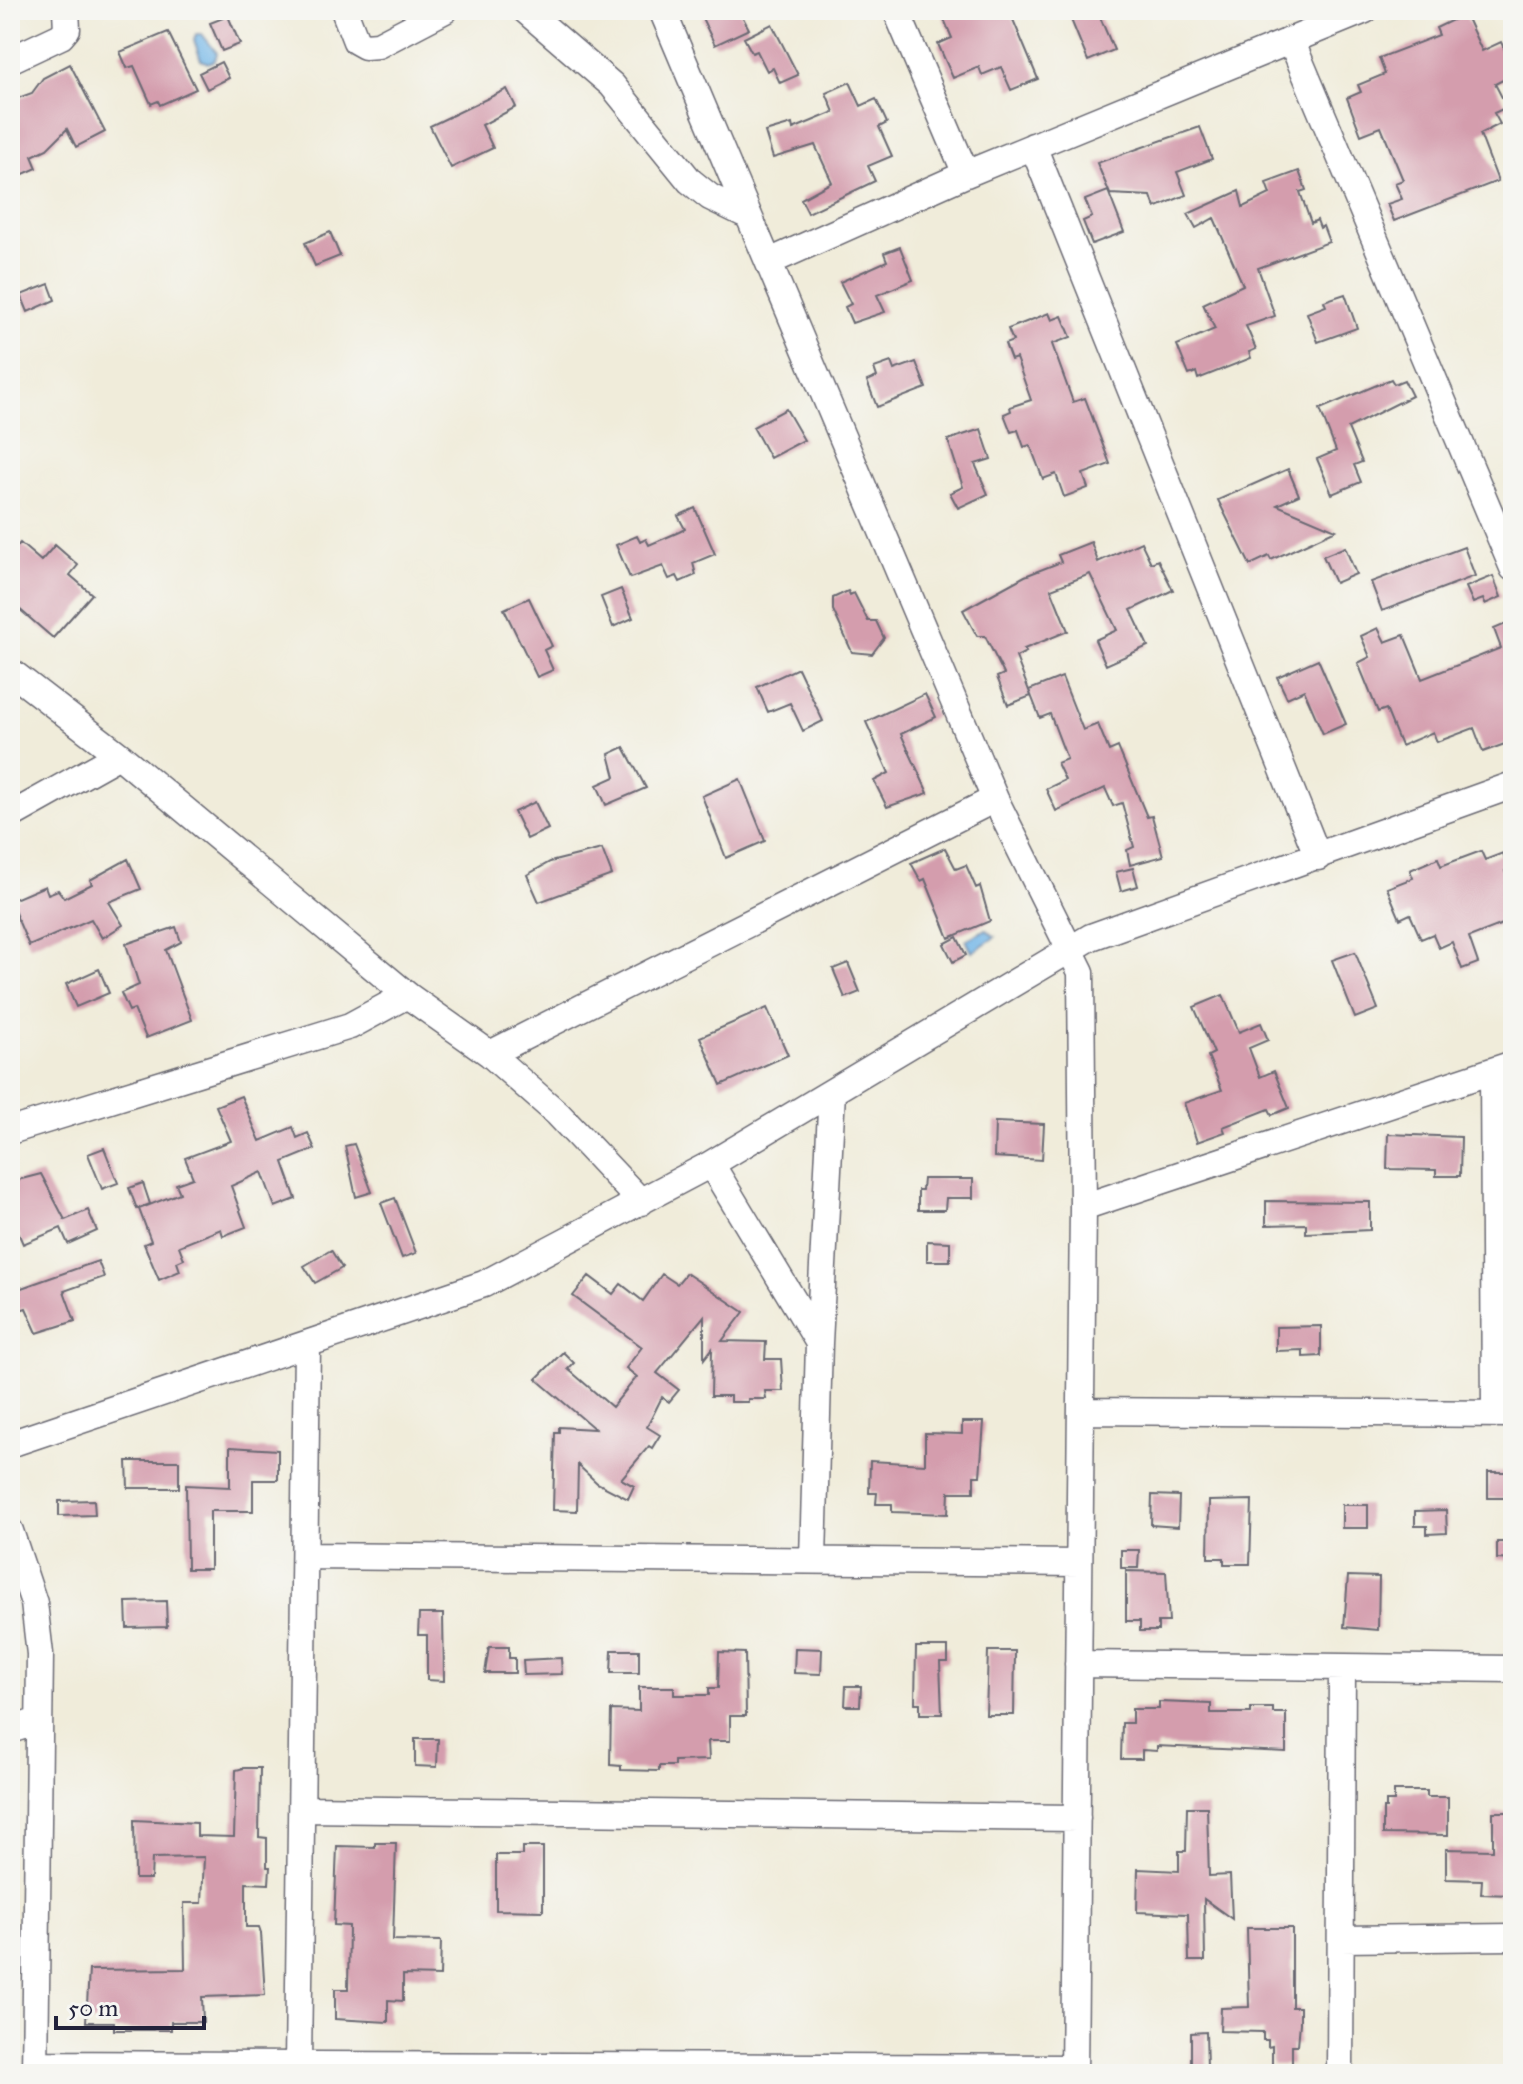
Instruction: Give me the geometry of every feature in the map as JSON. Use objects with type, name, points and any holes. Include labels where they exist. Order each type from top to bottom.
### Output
[{"type":"street","points":[[10,60],[61,36],[68,25],[66,10]]},
{"type":"street","points":[[344,10],[356,41],[365,46],[378,45],[445,10]]},
{"type":"street","points":[[525,10],[612,85],[690,181],[710,197],[749,216]]},
{"type":"street","points":[[10,1531],[34,1603],[38,1627],[35,2069],[298,2064],[1074,2071],[1083,1207],[1082,985],[1078,961],[995,799],[662,10]]},
{"type":"street","points":[[896,10],[966,174]]},
{"type":"street","points":[[769,262],[966,174],[1365,10]]},
{"type":"street","points":[[1291,40],[1513,568]]},
{"type":"street","points":[[1033,146],[1318,857]]},
{"type":"street","points":[[10,671],[119,755],[407,995],[490,1054],[558,1114],[641,1202]]},
{"type":"street","points":[[10,816],[119,755]]},
{"type":"street","points":[[10,1444],[484,1284],[711,1164],[1071,947],[1115,926],[1318,857],[1513,785]]},
{"type":"street","points":[[490,1054],[995,799]]},
{"type":"street","points":[[10,1131],[350,1026],[407,995]]},
{"type":"street","points":[[1081,1411],[1504,1414],[1503,1068],[1083,1207]]},
{"type":"street","points":[[813,1559],[819,1343],[832,1092]]},
{"type":"street","points":[[711,1164],[819,1343]]},
{"type":"street","points":[[298,2064],[307,1345]]},
{"type":"street","points":[[306,1556],[1079,1563]]},
{"type":"street","points":[[1078,1664],[1513,1669]]},
{"type":"street","points":[[1340,2074],[1342,1669]]},
{"type":"street","points":[[10,1730],[39,1721]]},
{"type":"street","points":[[302,1809],[1077,1818]]},
{"type":"street","points":[[1341,1939],[1513,1937]]},
{"type":"water","points":[[196,34],[202,34],[217,53],[215,60],[208,63],[201,60],[194,40]]},
{"type":"water","points":[[986,929],[995,937],[972,952],[966,940]]},
{"type":"building","points":[[718,10],[739,10],[749,29],[715,45],[702,18]]},
{"type":"building","points":[[940,10],[1009,10],[1038,79],[1011,90],[1001,67],[982,75],[979,67],[953,78],[938,44],[952,38]]},
{"type":"building","points":[[1067,10],[1097,10],[1114,50],[1088,61]]},
{"type":"building","points":[[1465,14],[1482,51],[1501,42],[1513,67],[1513,75],[1495,84],[1507,107],[1494,113],[1500,124],[1480,134],[1498,181],[1394,221],[1387,204],[1402,199],[1395,183],[1403,180],[1381,127],[1361,135],[1347,98],[1361,92],[1358,85],[1385,74],[1379,58],[1439,35],[1436,28]]},
{"type":"building","points":[[228,16],[240,44],[222,51],[210,23]]},
{"type":"building","points":[[772,24],[798,75],[780,83],[773,68],[767,71],[757,51],[752,53],[744,38]]},
{"type":"building","points":[[168,32],[196,89],[160,105],[158,101],[151,104],[134,66],[127,68],[120,52]]},
{"type":"building","points":[[221,62],[229,78],[207,89],[199,73]]},
{"type":"building","points":[[70,64],[105,132],[76,147],[67,129],[47,149],[32,156],[37,168],[10,180],[10,101],[32,93],[43,78]]},
{"type":"building","points":[[850,82],[861,106],[876,99],[887,123],[879,127],[892,156],[868,166],[875,181],[808,213],[801,199],[832,182],[815,145],[773,158],[765,132],[792,124],[793,129],[834,112],[826,93]]},
{"type":"building","points":[[507,89],[516,107],[482,125],[493,148],[451,168],[430,126]]},
{"type":"building","points":[[1200,127],[1212,159],[1177,172],[1186,195],[1155,208],[1151,196],[1110,194],[1097,163]]},
{"type":"building","points":[[1299,171],[1306,190],[1300,192],[1311,223],[1317,220],[1320,228],[1323,226],[1329,242],[1258,268],[1275,316],[1246,326],[1256,349],[1249,352],[1251,358],[1198,379],[1196,372],[1189,375],[1177,345],[1215,329],[1203,304],[1243,285],[1214,218],[1196,228],[1188,214],[1239,191],[1243,207],[1270,194],[1266,183]]},
{"type":"building","points":[[1108,191],[1124,232],[1092,244],[1083,221],[1092,217],[1085,200]]},
{"type":"building","points":[[330,232],[340,256],[315,266],[305,243]]},
{"type":"building","points":[[900,247],[913,280],[877,295],[885,312],[852,323],[845,307],[851,304],[840,282],[887,261],[884,253]]},
{"type":"building","points":[[49,284],[55,300],[28,312],[21,295]]},
{"type":"building","points":[[1345,294],[1357,328],[1318,342],[1307,313],[1326,306],[1324,301]]},
{"type":"building","points":[[1049,313],[1052,320],[1062,316],[1071,337],[1052,344],[1073,402],[1085,398],[1110,464],[1083,474],[1088,488],[1064,497],[1056,474],[1043,479],[1030,445],[1024,447],[1018,430],[1011,432],[1004,414],[1011,411],[1010,407],[1031,400],[1016,358],[1011,360],[1005,344],[1013,341],[1008,329]]},
{"type":"building","points":[[891,362],[894,370],[916,362],[926,388],[877,407],[867,381],[877,377],[874,368]]},
{"type":"building","points":[[1391,379],[1394,384],[1404,380],[1412,396],[1348,428],[1362,462],[1354,465],[1361,482],[1332,494],[1317,459],[1336,451],[1320,409]]},
{"type":"building","points":[[786,409],[804,440],[770,458],[753,427]]},
{"type":"building","points":[[981,429],[991,459],[975,464],[988,494],[958,508],[950,493],[963,487],[948,440]]},
{"type":"building","points":[[1288,469],[1299,495],[1277,505],[1336,530],[1271,560],[1269,556],[1250,565],[1218,500]]},
{"type":"building","points":[[695,508],[715,554],[693,563],[696,575],[680,582],[677,576],[669,579],[663,566],[630,578],[616,545],[637,536],[640,542],[646,539],[649,545],[679,532],[685,529],[678,516]]},
{"type":"building","points":[[1091,542],[1098,562],[1141,542],[1151,563],[1158,560],[1173,590],[1131,610],[1148,646],[1106,665],[1095,640],[1117,630],[1090,574],[1051,589],[1068,631],[1024,649],[1026,652],[1016,657],[1031,696],[1008,705],[997,677],[1004,674],[985,636],[977,636],[963,610],[1025,576],[1061,562],[1058,555]]},
{"type":"building","points":[[20,543],[41,561],[55,545],[78,565],[70,575],[92,594],[53,638],[10,601],[10,555]]},
{"type":"building","points":[[1345,547],[1356,574],[1335,583],[1323,556]]},
{"type":"building","points":[[1464,547],[1475,576],[1382,611],[1371,582]]},
{"type":"building","points":[[1493,576],[1501,597],[1485,604],[1483,599],[1473,603],[1466,587]]},
{"type":"building","points":[[621,589],[633,618],[613,627],[601,597]]},
{"type":"building","points":[[848,591],[850,595],[854,593],[868,621],[876,621],[884,638],[872,654],[852,652],[833,610],[833,598]]},
{"type":"building","points":[[529,598],[552,646],[544,650],[553,670],[537,677],[504,609]]},
{"type":"building","points":[[1508,623],[1513,634],[1513,741],[1483,752],[1474,728],[1437,742],[1433,732],[1401,746],[1386,709],[1378,712],[1358,663],[1370,657],[1361,636],[1378,628],[1385,642],[1404,635],[1422,679],[1501,648],[1494,629]]},
{"type":"building","points":[[1318,659],[1346,724],[1323,734],[1304,690],[1287,698],[1277,677]]},
{"type":"building","points":[[798,668],[823,721],[803,731],[790,703],[768,712],[757,687]]},
{"type":"building","points":[[1062,677],[1083,730],[1098,724],[1109,751],[1118,747],[1147,817],[1152,816],[1163,856],[1130,865],[1127,850],[1134,847],[1122,803],[1113,806],[1105,788],[1056,811],[1046,789],[1065,780],[1057,763],[1067,759],[1050,714],[1040,718],[1029,690]]},
{"type":"building","points":[[925,694],[936,717],[901,734],[928,793],[887,807],[874,781],[889,773],[866,722]]},
{"type":"building","points":[[624,747],[646,788],[606,805],[597,785],[615,777],[609,754]]},
{"type":"building","points":[[740,779],[765,841],[726,858],[702,796]]},
{"type":"building","points":[[535,802],[548,829],[527,839],[514,812]]},
{"type":"building","points":[[945,848],[956,869],[966,865],[976,888],[980,886],[990,921],[949,938],[925,879],[921,881],[911,863]]},
{"type":"building","points":[[602,849],[612,875],[539,902],[527,875],[550,862]]},
{"type":"building","points":[[1481,851],[1485,860],[1503,853],[1509,869],[1505,871],[1509,893],[1505,895],[1513,920],[1469,937],[1478,963],[1462,969],[1452,942],[1439,948],[1433,934],[1421,939],[1410,914],[1400,919],[1387,888],[1413,878],[1410,870],[1438,858],[1441,866]]},
{"type":"building","points":[[128,859],[141,889],[109,902],[123,925],[102,938],[91,919],[29,946],[10,901],[45,886],[48,894],[58,890],[64,898],[92,884],[90,880]]},
{"type":"building","points":[[1133,868],[1138,886],[1121,891],[1116,872]]},
{"type":"building","points":[[176,927],[181,942],[166,950],[192,1020],[146,1038],[134,1009],[129,1011],[121,993],[139,985],[126,944]]},
{"type":"building","points":[[957,937],[966,955],[953,962],[944,944]]},
{"type":"building","points":[[1355,952],[1378,1009],[1355,1018],[1332,960]]},
{"type":"building","points":[[848,963],[860,992],[845,998],[833,969]]},
{"type":"building","points":[[99,969],[109,993],[76,1007],[66,984]]},
{"type":"building","points":[[1223,995],[1239,1032],[1261,1023],[1268,1040],[1249,1048],[1260,1077],[1274,1071],[1289,1108],[1272,1115],[1269,1109],[1223,1127],[1225,1132],[1197,1142],[1184,1103],[1222,1090],[1208,1056],[1214,1053],[1194,1007]]},
{"type":"building","points":[[767,1008],[788,1055],[721,1085],[700,1037]]},
{"type":"building","points":[[241,1096],[260,1141],[293,1127],[297,1138],[308,1133],[315,1149],[283,1162],[296,1199],[275,1207],[262,1172],[231,1186],[246,1227],[223,1236],[221,1229],[179,1246],[184,1259],[177,1262],[180,1271],[159,1280],[144,1244],[151,1241],[139,1209],[180,1193],[176,1184],[193,1178],[185,1158],[231,1141],[216,1106]]},
{"type":"building","points":[[995,1122],[1044,1124],[1042,1160],[994,1157]]},
{"type":"building","points":[[1388,1134],[1461,1137],[1460,1176],[1436,1176],[1436,1170],[1387,1169]]},
{"type":"building","points":[[354,1144],[372,1192],[356,1197],[345,1146]]},
{"type":"building","points":[[104,1148],[118,1183],[102,1189],[88,1154]]},
{"type":"building","points":[[41,1174],[65,1220],[88,1210],[97,1231],[68,1244],[61,1228],[23,1244],[10,1214],[10,1182]]},
{"type":"building","points":[[923,1179],[973,1179],[973,1198],[946,1198],[945,1210],[918,1210],[918,1190],[922,1190]]},
{"type":"building","points":[[143,1183],[150,1204],[137,1209],[129,1188]]},
{"type":"building","points":[[395,1198],[416,1253],[402,1258],[381,1203]]},
{"type":"building","points":[[1266,1201],[1370,1202],[1370,1230],[1306,1233],[1306,1224],[1266,1225]]},
{"type":"building","points":[[927,1241],[950,1242],[950,1261],[927,1261]]},
{"type":"building","points":[[331,1250],[342,1268],[315,1283],[304,1266]]},
{"type":"building","points":[[98,1261],[104,1277],[64,1291],[75,1321],[37,1333],[26,1308],[10,1313],[10,1292]]},
{"type":"building","points":[[686,1273],[744,1312],[722,1341],[766,1342],[765,1359],[781,1359],[783,1391],[765,1391],[766,1399],[748,1399],[748,1402],[730,1402],[730,1396],[711,1396],[712,1349],[704,1359],[704,1316],[657,1373],[679,1390],[669,1402],[662,1397],[647,1427],[660,1435],[652,1448],[649,1446],[621,1479],[634,1486],[628,1499],[597,1483],[578,1465],[577,1511],[553,1510],[555,1432],[559,1432],[559,1427],[595,1429],[536,1379],[563,1352],[574,1363],[568,1369],[612,1407],[637,1377],[626,1368],[642,1347],[573,1296],[589,1276],[613,1294],[621,1284],[643,1301],[662,1274],[677,1284]]},
{"type":"building","points":[[1321,1326],[1321,1356],[1303,1357],[1303,1350],[1276,1351],[1276,1327]]},
{"type":"building","points":[[962,1422],[984,1422],[980,1476],[974,1476],[974,1492],[949,1492],[948,1514],[892,1512],[892,1504],[876,1504],[877,1493],[869,1493],[870,1461],[925,1464],[925,1433],[962,1434]]},
{"type":"building","points":[[230,1447],[278,1450],[278,1480],[253,1480],[253,1511],[210,1511],[210,1569],[187,1569],[186,1485],[230,1487]]},
{"type":"building","points":[[127,1461],[179,1461],[179,1488],[128,1488]]},
{"type":"building","points":[[1488,1472],[1513,1472],[1513,1498],[1488,1498]]},
{"type":"building","points":[[1152,1495],[1179,1496],[1178,1527],[1151,1525]]},
{"type":"building","points":[[94,1500],[95,1515],[59,1516],[59,1501]]},
{"type":"building","points":[[1252,1500],[1250,1564],[1224,1564],[1224,1558],[1208,1558],[1209,1501]]},
{"type":"building","points":[[1342,1505],[1368,1505],[1368,1528],[1342,1528]]},
{"type":"building","points":[[1446,1510],[1447,1533],[1427,1534],[1427,1526],[1415,1526],[1415,1511]]},
{"type":"building","points":[[1497,1542],[1513,1542],[1513,1560],[1497,1559]]},
{"type":"building","points":[[1121,1550],[1139,1550],[1138,1568],[1121,1568]]},
{"type":"building","points":[[1126,1571],[1166,1572],[1169,1622],[1158,1622],[1158,1631],[1140,1631],[1140,1621],[1126,1621]]},
{"type":"building","points":[[1348,1576],[1379,1577],[1378,1630],[1344,1627]]},
{"type":"building","points":[[166,1601],[167,1627],[127,1628],[126,1602]]},
{"type":"building","points":[[419,1614],[443,1614],[444,1681],[427,1680],[427,1635],[418,1635]]},
{"type":"building","points":[[489,1647],[509,1647],[509,1658],[515,1658],[515,1673],[485,1673]]},
{"type":"building","points":[[916,1647],[948,1647],[948,1662],[940,1662],[942,1714],[920,1714],[920,1703],[915,1703]]},
{"type":"building","points":[[795,1648],[822,1649],[821,1674],[794,1673]]},
{"type":"building","points":[[612,1650],[639,1650],[639,1673],[611,1673]]},
{"type":"building","points":[[988,1651],[1015,1651],[1014,1715],[986,1715]]},
{"type":"building","points":[[719,1652],[745,1653],[746,1716],[730,1716],[730,1741],[708,1741],[709,1760],[674,1761],[674,1766],[659,1766],[659,1771],[621,1770],[621,1766],[610,1765],[611,1710],[639,1711],[639,1687],[674,1687],[674,1695],[709,1695],[709,1688],[718,1688]]},
{"type":"building","points":[[561,1658],[562,1674],[524,1675],[523,1660]]},
{"type":"building","points":[[846,1686],[861,1686],[860,1706],[845,1706]]},
{"type":"building","points":[[1159,1702],[1211,1704],[1211,1713],[1251,1713],[1251,1708],[1273,1708],[1273,1713],[1286,1713],[1286,1752],[1157,1746],[1157,1751],[1142,1750],[1142,1759],[1121,1759],[1122,1723],[1132,1723],[1132,1709],[1159,1709]]},
{"type":"building","points":[[415,1739],[438,1739],[437,1767],[415,1766]]},
{"type":"building","points":[[260,1768],[259,1837],[267,1838],[267,1867],[270,1867],[269,1884],[246,1883],[246,1927],[259,1927],[261,1933],[265,1995],[202,1997],[203,2022],[171,2022],[171,2030],[114,2030],[114,2022],[86,2022],[89,1970],[185,1969],[184,1903],[202,1903],[204,1857],[152,1858],[151,1879],[135,1879],[134,1820],[197,1823],[197,1836],[234,1837],[236,1770]]},
{"type":"building","points":[[1394,1791],[1427,1791],[1427,1797],[1448,1797],[1448,1835],[1383,1834],[1383,1808],[1386,1808],[1386,1801],[1394,1801]]},
{"type":"building","points":[[1187,1807],[1207,1807],[1209,1876],[1230,1875],[1232,1919],[1204,1899],[1205,1961],[1189,1961],[1188,1914],[1137,1912],[1138,1869],[1179,1871],[1179,1851],[1186,1851]]},
{"type":"building","points":[[1493,1812],[1513,1812],[1513,1895],[1481,1894],[1482,1880],[1446,1879],[1446,1849],[1493,1850]]},
{"type":"building","points":[[375,1843],[396,1843],[393,1940],[441,1941],[440,1976],[403,1975],[403,2001],[388,2000],[388,2022],[335,2019],[335,1989],[348,1989],[349,1926],[334,1925],[337,1846],[375,1847]]},
{"type":"building","points":[[522,1847],[543,1847],[543,1911],[496,1910],[496,1855],[522,1855]]},
{"type":"building","points":[[1247,1928],[1292,1928],[1292,2007],[1300,2007],[1300,2023],[1298,2045],[1292,2045],[1292,2065],[1272,2065],[1272,2046],[1268,2047],[1268,2040],[1263,2040],[1263,2032],[1220,2031],[1221,2008],[1249,2007]]},
{"type":"building","points":[[1206,2032],[1207,2067],[1191,2067],[1191,2033]]}]
